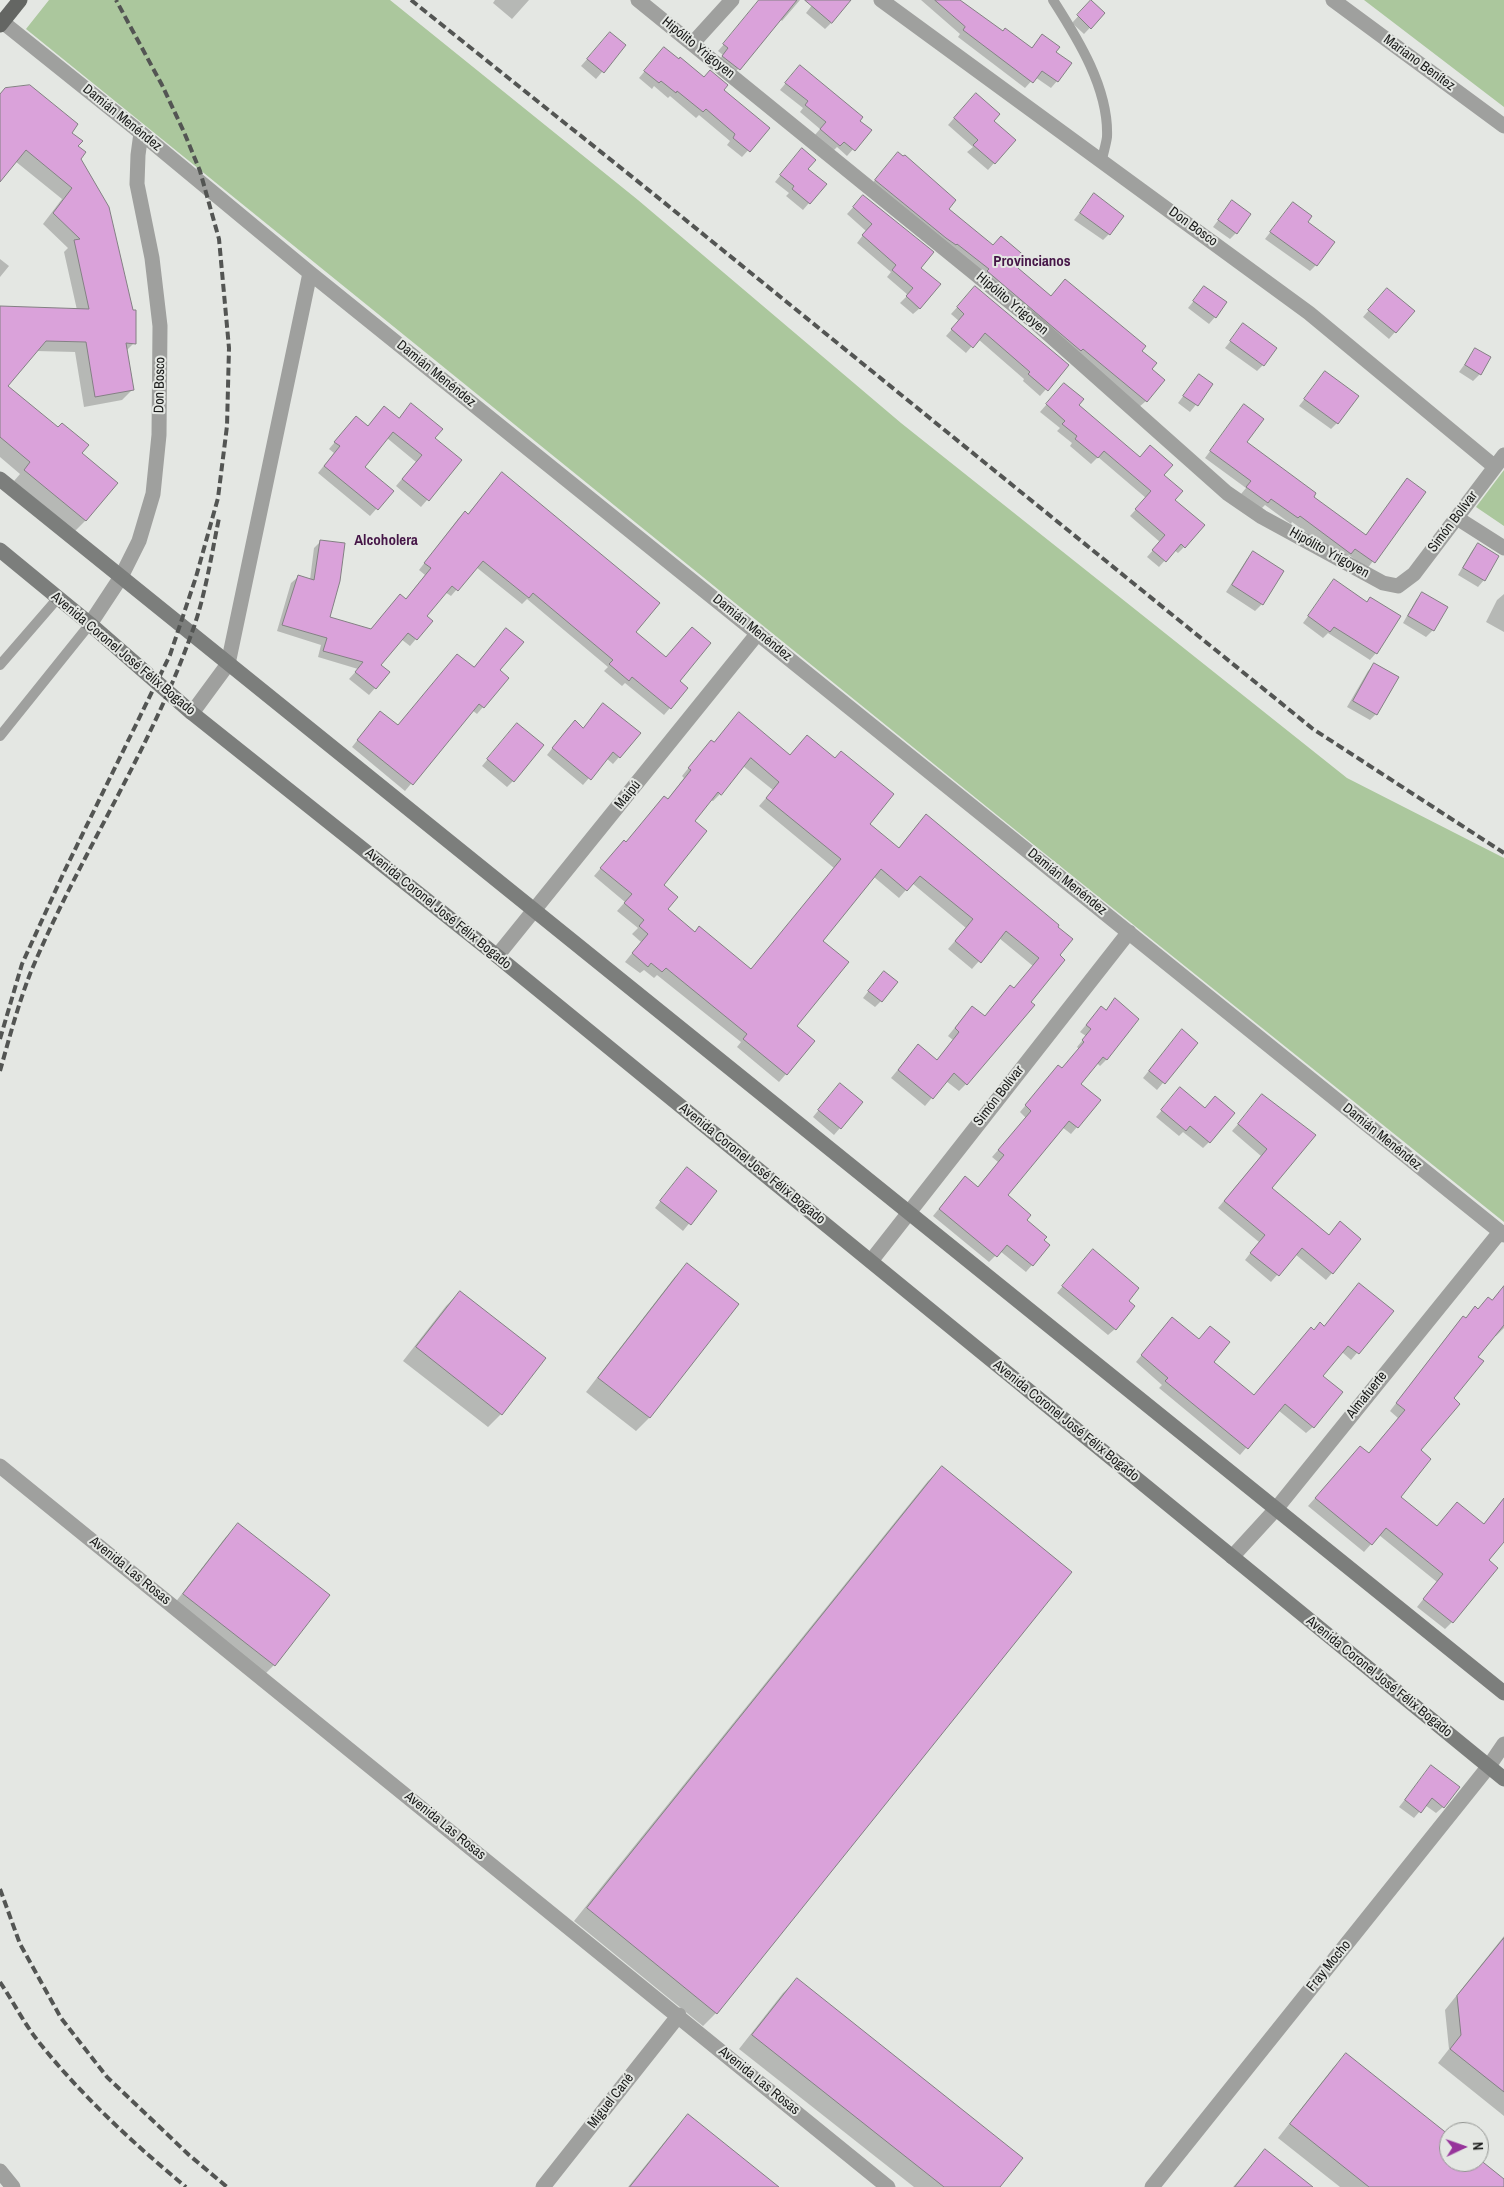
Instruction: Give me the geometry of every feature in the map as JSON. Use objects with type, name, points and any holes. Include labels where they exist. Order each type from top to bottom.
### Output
[{"type":"main road","points":[[1,22],[20,0]]},
{"type":"main road","points":[[0,479],[1504,1693]]},
{"type":"main road","name":"Avenida Coronel José Félix Bogado","points":[[0,550],[192,712],[497,956],[1504,1779]]},
{"type":"street","name":"Hipólito Yrigoyen","points":[[638,0],[1037,324],[1227,493],[1262,517],[1383,583],[1398,586]]},
{"type":"street","points":[[692,44],[732,0]]},
{"type":"street","name":"Don Bosco","points":[[881,0],[1309,313],[1500,461]]},
{"type":"street","name":"Mariano Benítez","points":[[1333,0],[1504,126]]},
{"type":"street","name":"Damián Menéndez","points":[[1,22],[142,133],[310,274],[1502,1234]]},
{"type":"street","name":"Don Bosco","points":[[90,624],[122,577],[138,541],[154,494],[159,435],[160,326],[152,258],[137,184],[138,155],[142,133]]},
{"type":"street","points":[[192,712],[228,664],[310,274]]},
{"type":"street","name":"Simón Bolívar","points":[[1398,586],[1414,574],[1500,461]]},
{"type":"street","points":[[1456,518],[1504,548]]},
{"type":"street","name":"Maipú","points":[[497,956],[758,633]]},
{"type":"street","name":"Simón Bolívar","points":[[871,1261],[1129,932]]},
{"type":"street","name":"Almafuerte","points":[[1232,1557],[1276,1508],[1502,1234]]},
{"type":"street","name":"Avenida Las Rosas","points":[[0,1466],[679,2015],[888,2187]]},
{"type":"street","name":"Fray Mocho","points":[[1152,2187],[1489,1766],[1504,1744]]},
{"type":"street","name":"Miguel Cané","points":[[543,2187],[679,2015]]},
{"type":"street","points":[[0,2171],[13,2187]]},
{"type":"lane","points":[[1053,0],[1081,45],[1105,108],[1107,139],[1102,160]]},
{"type":"lane","points":[[0,665],[58,598]]},
{"type":"lane","points":[[0,736],[90,624]]},
{"type":"green space","points":[[49,0],[390,0],[638,200],[901,423],[1347,778],[1504,858],[1504,1222],[1029,841],[26,29]]},
{"type":"green space","points":[[1364,0],[1504,0],[1504,107]]},
{"type":"green space","points":[[1504,470],[1504,526],[1476,507]]},
{"type":"building","points":[[759,0],[797,0],[740,70],[722,56],[728,48],[723,44]]},
{"type":"building","points":[[805,0],[851,0],[832,23]]},
{"type":"building","points":[[935,0],[960,0],[1003,31],[1005,28],[1032,48],[1042,34],[1060,47],[1056,52],[1072,63],[1058,82],[1042,71],[1033,83],[963,30],[965,27]]},
{"type":"building","points":[[1091,0],[1105,13],[1091,29],[1077,15]]},
{"type":"building","points":[[610,32],[626,45],[604,73],[587,59]]},
{"type":"building","points":[[664,47],[679,59],[680,57],[704,77],[710,70],[728,85],[724,90],[770,128],[750,152],[733,138],[735,134],[706,109],[703,112],[677,91],[676,93],[661,81],[659,83],[644,71]]},
{"type":"building","points":[[800,65],[863,117],[860,121],[872,130],[855,151],[844,142],[840,146],[820,129],[826,122],[805,105],[808,101],[785,83]]},
{"type":"building","points":[[30,85],[78,124],[72,133],[83,141],[78,146],[86,152],[81,159],[109,207],[133,310],[136,310],[136,344],[126,343],[134,390],[95,397],[86,342],[46,341],[8,386],[58,427],[62,423],[89,445],[82,453],[118,483],[86,521],[24,470],[30,462],[0,437],[0,306],[89,309],[74,240],[80,239],[53,213],[72,188],[26,150],[0,182],[0,94],[5,88]]},
{"type":"building","points":[[976,93],[1000,114],[994,121],[1016,140],[995,164],[973,145],[978,140],[954,118]]},
{"type":"building","points":[[802,148],[816,160],[808,169],[827,184],[810,204],[792,189],[794,186],[780,175]]},
{"type":"building","points":[[898,152],[903,156],[905,155],[956,200],[949,209],[993,245],[1001,236],[1027,258],[1018,268],[1051,296],[1065,279],[1146,346],[1142,351],[1157,363],[1152,369],[1165,380],[1147,402],[1083,349],[1081,351],[987,271],[989,269],[957,244],[946,238],[875,180]]},
{"type":"building","points":[[1094,193],[1124,216],[1110,235],[1080,213]]},
{"type":"building","points":[[863,195],[934,252],[921,268],[941,284],[920,309],[906,296],[913,288],[892,270],[896,265],[862,235],[872,224],[853,207]]},
{"type":"building","points":[[1232,200],[1251,214],[1237,234],[1218,220]]},
{"type":"building","points":[[1293,202],[1312,216],[1308,222],[1335,242],[1317,266],[1270,232]]},
{"type":"building","points":[[975,286],[1069,365],[1048,391],[1028,374],[1030,372],[985,333],[973,348],[951,329],[964,314],[957,307]]},
{"type":"building","points":[[1204,286],[1227,302],[1216,318],[1193,301]]},
{"type":"building","points":[[1387,288],[1415,311],[1396,333],[1368,310]]},
{"type":"building","points":[[1243,323],[1277,348],[1264,366],[1230,341]]},
{"type":"building","points":[[1475,348],[1491,357],[1481,375],[1465,365]]},
{"type":"building","points":[[1325,371],[1359,396],[1338,424],[1304,399]]},
{"type":"building","points":[[1199,374],[1213,384],[1198,406],[1183,396]]},
{"type":"building","points":[[1064,383],[1084,399],[1079,405],[1140,457],[1150,445],[1173,465],[1164,475],[1183,491],[1175,500],[1205,525],[1185,548],[1181,544],[1166,562],[1152,550],[1165,535],[1135,509],[1151,491],[1104,451],[1098,458],[1075,439],[1077,436],[1062,424],[1065,421],[1046,404]]},
{"type":"building","points":[[411,403],[443,429],[435,438],[462,460],[429,501],[402,479],[422,455],[393,432],[365,467],[394,491],[378,510],[324,466],[340,446],[334,442],[356,416],[368,426],[384,406],[399,418]]},
{"type":"building","points":[[1244,404],[1264,419],[1247,442],[1316,493],[1314,497],[1366,535],[1407,478],[1426,492],[1375,563],[1355,549],[1351,554],[1300,516],[1298,518],[1271,499],[1268,503],[1246,487],[1251,481],[1210,451]]},
{"type":"building","points":[[502,472],[660,603],[636,632],[666,657],[692,627],[711,643],[680,681],[688,688],[671,709],[632,677],[629,681],[609,664],[613,660],[533,593],[529,598],[483,561],[458,591],[452,586],[427,616],[433,621],[417,640],[408,633],[381,665],[390,672],[376,689],[355,672],[363,662],[323,651],[327,638],[282,625],[298,575],[314,580],[320,540],[345,543],[340,581],[330,617],[371,629],[400,594],[406,599],[431,568],[424,563],[465,511],[468,514]]},
{"type":"building","points":[[1478,543],[1499,556],[1485,581],[1463,568]]},
{"type":"building","points":[[1253,551],[1284,571],[1263,605],[1232,585]]},
{"type":"building","points":[[1334,579],[1367,602],[1370,597],[1401,616],[1377,654],[1334,627],[1330,632],[1308,616]]},
{"type":"building","points":[[1422,592],[1448,607],[1434,631],[1408,616]]},
{"type":"building","points":[[506,628],[524,642],[500,670],[509,678],[484,708],[479,704],[413,785],[357,740],[380,711],[398,725],[457,654],[474,667]]},
{"type":"building","points":[[1374,663],[1399,677],[1377,715],[1353,701]]},
{"type":"building","points":[[603,703],[641,733],[620,758],[613,752],[591,780],[552,748],[575,720],[583,728]]},
{"type":"building","points":[[739,712],[790,755],[807,735],[835,758],[841,751],[894,794],[870,824],[899,848],[926,814],[1059,925],[1058,927],[1073,939],[1060,955],[1065,960],[1031,1002],[1035,1005],[967,1085],[954,1073],[933,1099],[898,1070],[918,1044],[937,1060],[959,1032],[955,1028],[972,1006],[985,1016],[1010,985],[1014,988],[1039,958],[1006,931],[981,963],[955,941],[973,919],[920,876],[907,891],[881,869],[823,941],[849,962],[797,1026],[815,1041],[787,1075],[743,1039],[747,1034],[666,968],[662,972],[651,963],[648,967],[632,953],[648,934],[639,926],[644,920],[624,903],[632,894],[600,868],[624,840],[626,842],[664,796],[668,799],[691,770],[688,768],[711,740],[714,742]],"holes":[[[751,758],[779,782],[766,798],[841,859],[751,969],[699,926],[695,932],[668,909],[678,897],[664,885],[707,831],[695,821],[718,792],[721,795]]]},
{"type":"building","points":[[517,723],[544,745],[514,782],[487,759]]},
{"type":"building","points":[[884,971],[898,982],[882,1002],[868,991]]},
{"type":"building","points":[[1115,998],[1139,1019],[1107,1060],[1103,1057],[1081,1084],[1101,1100],[1078,1128],[1069,1121],[1008,1195],[1031,1215],[1027,1220],[1047,1237],[1044,1240],[1050,1245],[1033,1266],[1007,1245],[997,1257],[939,1209],[965,1176],[978,1187],[1004,1155],[998,1150],[1031,1111],[1025,1105],[1058,1065],[1062,1068],[1084,1042],[1082,1040],[1091,1029],[1086,1025],[1101,1006],[1106,1010]]},
{"type":"building","points":[[1182,1029],[1198,1043],[1165,1084],[1149,1071]]},
{"type":"building","points":[[840,1083],[863,1102],[841,1129],[818,1110]]},
{"type":"building","points":[[1180,1087],[1205,1108],[1215,1096],[1235,1113],[1210,1143],[1190,1126],[1186,1131],[1161,1110]]},
{"type":"building","points":[[1262,1094],[1316,1135],[1272,1188],[1329,1235],[1340,1221],[1361,1239],[1333,1274],[1302,1248],[1279,1276],[1250,1253],[1265,1235],[1224,1201],[1267,1149],[1238,1124]]},
{"type":"building","points":[[687,1167],[717,1191],[691,1225],[660,1201]]},
{"type":"building","points":[[1093,1249],[1139,1288],[1129,1301],[1135,1306],[1116,1330],[1062,1286]]},
{"type":"building","points":[[687,1263],[739,1304],[650,1418],[598,1378]]},
{"type":"building","points":[[1359,1283],[1394,1311],[1359,1354],[1348,1346],[1323,1376],[1343,1392],[1314,1428],[1285,1404],[1248,1449],[1165,1381],[1168,1378],[1141,1355],[1172,1317],[1199,1339],[1210,1326],[1230,1342],[1214,1362],[1254,1395],[1311,1327],[1314,1330],[1320,1322],[1324,1326]]},
{"type":"building","points":[[1504,1286],[1504,1325],[1478,1357],[1484,1361],[1454,1398],[1460,1404],[1421,1450],[1431,1459],[1401,1497],[1437,1526],[1457,1502],[1484,1524],[1504,1498],[1504,1542],[1489,1560],[1498,1568],[1453,1623],[1423,1599],[1443,1574],[1386,1528],[1372,1545],[1315,1498],[1360,1446],[1369,1453],[1405,1410],[1396,1403],[1463,1316],[1466,1318],[1475,1306],[1478,1309],[1488,1297],[1492,1300]]},
{"type":"building","points":[[460,1291],[546,1358],[502,1415],[416,1347]]},
{"type":"building","points":[[942,1466],[1072,1572],[717,2014],[587,1908]]},
{"type":"building","points":[[238,1523],[330,1595],[275,1666],[183,1594]]},
{"type":"building","points":[[1431,1765],[1460,1787],[1444,1808],[1432,1798],[1421,1813],[1405,1800]]},
{"type":"building","points":[[1504,1938],[1504,2092],[1450,2049],[1461,2035],[1457,1996]]},
{"type":"building","points":[[797,1978],[1023,2158],[1000,2187],[944,2187],[752,2035]]},
{"type":"building","points":[[1346,2053],[1439,2127],[1439,2172],[1489,2172],[1489,2167],[1504,2179],[1504,2187],[1369,2187],[1290,2124]]},
{"type":"building","points":[[688,2114],[779,2187],[630,2187]]},
{"type":"building","points":[[1265,2149],[1313,2187],[1235,2187]]},
{"type":"railway","points":[[0,1039],[22,964],[64,872],[170,655],[196,577],[218,498],[227,426],[229,348],[219,239],[200,171],[184,132],[162,85],[116,0]]},
{"type":"railway","points":[[411,0],[661,200],[1313,729],[1504,853]]},
{"type":"railway","points":[[0,1071],[30,974],[49,931],[134,764],[174,679],[200,607],[219,518]]},
{"type":"railway","points":[[0,1889],[20,1944],[61,2018],[107,2077],[189,2155],[227,2187]]},
{"type":"railway","points":[[0,1982],[36,2039],[75,2084],[129,2138],[186,2187]]},
{"type":"district","name":"Provincianos","points":[[1032,262]]},
{"type":"district","name":"Alcoholera","points":[[386,541]]}]
